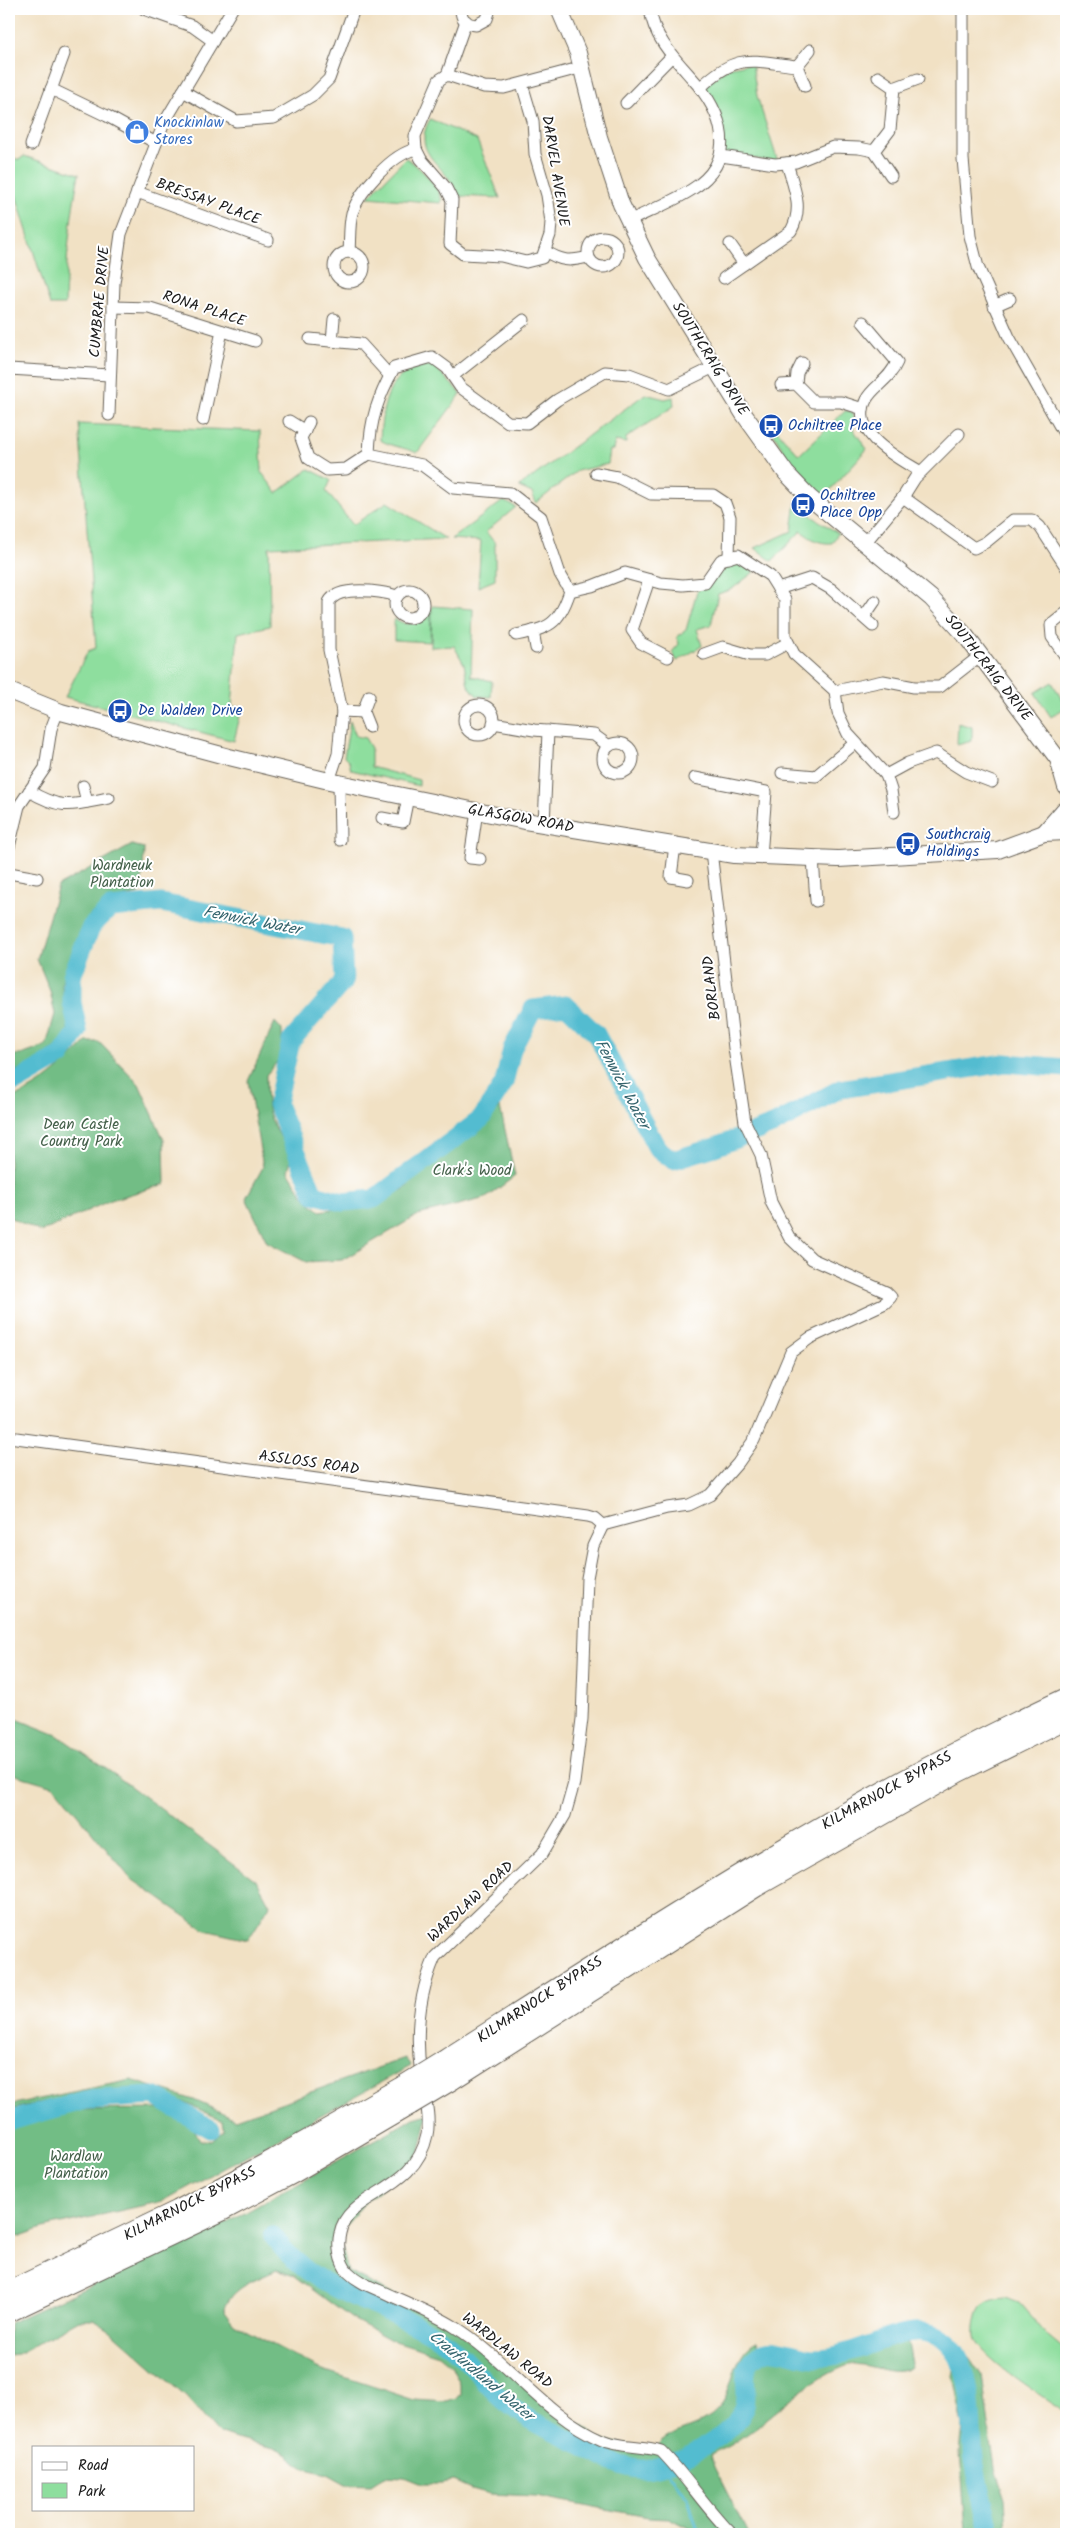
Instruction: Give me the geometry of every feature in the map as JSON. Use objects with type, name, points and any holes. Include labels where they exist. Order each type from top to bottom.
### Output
[{"type":"highway","name":"KILMARNOCK BYPASS","points":[[448,2071],[759,1862],[932,1766],[1066,1699]]},
{"type":"highway","name":"KILMARNOCK BYPASS","points":[[9,2311],[222,2210],[292,2173],[406,2096],[756,1886],[957,1772],[1066,1718]]},
{"type":"highway","name":"KILMARNOCK BYPASS","points":[[9,2292],[178,2211],[274,2160],[406,2096]]},
{"type":"main road","name":"SOUTHCRAIG DRIVE","points":[[559,9],[583,67],[601,145],[614,186],[629,221],[647,258],[714,367],[786,474],[816,504],[931,598],[981,655],[1062,761],[1066,787]]},
{"type":"main road","name":"GLASGOW ROAD","points":[[9,691],[58,711],[229,757],[334,782],[544,825],[711,851],[813,859],[998,850],[1044,833],[1066,832]]},
{"type":"main road","name":"GLASGOW ROAD","points":[[1044,833],[1066,808]]},
{"type":"street","points":[[144,9],[192,26],[213,41]]},
{"type":"street","name":"CUMBRAE DRIVE","points":[[109,415],[112,308],[121,234],[164,123],[232,9]]},
{"type":"street","points":[[183,91],[236,121],[274,118],[313,95],[329,79],[354,9]]},
{"type":"street","points":[[461,9],[461,15],[466,22],[476,25],[484,22],[489,15],[490,9]]},
{"type":"street","points":[[629,221],[692,190],[712,172],[720,156],[722,138],[718,117],[700,88],[672,56],[655,26],[650,9]]},
{"type":"street","points":[[963,9],[966,198],[970,236],[978,267],[994,306],[1066,437]]},
{"type":"street","points":[[466,22],[448,75],[438,80],[415,136],[416,149],[446,188],[452,200],[450,244],[463,254],[501,256],[526,262],[542,258],[545,251],[560,260],[571,262],[588,257]]},
{"type":"street","points":[[797,66],[810,50]]},
{"type":"street","points":[[31,146],[64,54]]},
{"type":"street","points":[[626,103],[672,56]]},
{"type":"street","points":[[700,88],[736,62],[747,61],[797,66]]},
{"type":"street","points":[[797,66],[805,86]]},
{"type":"street","points":[[448,75],[484,87],[504,88],[583,67]]},
{"type":"street","points":[[878,77],[894,88]]},
{"type":"street","points":[[894,88],[918,79]]},
{"type":"street","name":"DARVEL AVENUE","points":[[522,84],[534,121],[535,154],[547,195],[551,222],[550,235],[545,251]]},
{"type":"street","points":[[874,151],[890,130],[894,88]]},
{"type":"street","points":[[51,89],[107,116],[156,143]]},
{"type":"street","points":[[720,156],[760,164],[787,163],[796,162],[833,147],[859,148],[874,151],[891,176]]},
{"type":"street","points":[[350,252],[352,215],[360,196],[397,156],[416,149]]},
{"type":"street","points":[[724,278],[791,231],[797,220],[798,208],[787,163]]},
{"type":"street","name":"BRESSAY PLACE","points":[[137,192],[268,240]]},
{"type":"street","points":[[730,244],[744,264]]},
{"type":"street","points":[[994,306],[1010,299]]},
{"type":"street","name":"RONA PLACE","points":[[112,308],[150,308],[255,341]]},
{"type":"street","points":[[332,341],[334,319]]},
{"type":"street","points":[[453,376],[524,320]]},
{"type":"street","points":[[863,322],[897,362],[892,374],[866,399],[862,413],[868,431],[880,447],[921,472]]},
{"type":"street","points":[[203,420],[222,331]]},
{"type":"street","points":[[310,339],[361,344],[390,376]]},
{"type":"street","points":[[369,454],[369,437],[377,400],[394,368],[432,357],[447,368],[460,387],[508,422],[527,423],[557,400],[605,372],[629,374],[669,389],[714,367]]},
{"type":"street","points":[[796,384],[797,373],[802,362]]},
{"type":"street","points":[[9,369],[109,375]]},
{"type":"street","points":[[781,385],[796,384],[814,402],[841,402],[863,409]]},
{"type":"street","points":[[289,421],[307,427],[301,438],[308,458],[327,470],[346,469],[369,454],[422,465],[453,488],[510,494],[541,517],[560,574],[570,591]]},
{"type":"street","points":[[865,543],[921,472],[959,434]]},
{"type":"street","points":[[596,473],[617,477],[651,494],[713,495],[725,503],[730,516],[729,558]]},
{"type":"street","points":[[903,497],[974,548],[986,542],[1013,520],[1032,520],[1040,527],[1066,567]]},
{"type":"street","points":[[570,591],[592,586],[625,573],[661,584],[705,583],[721,560],[738,555],[770,576],[785,600],[785,636],[788,643],[794,654],[835,691],[838,713],[848,734],[886,775],[891,790],[894,812]]},
{"type":"street","points":[[778,589],[812,578],[831,589],[873,626]]},
{"type":"street","points":[[649,580],[632,630],[641,643],[668,658]]},
{"type":"street","points":[[340,840],[334,782],[342,711],[329,650],[329,602],[332,596],[380,590],[397,596]]},
{"type":"street","points":[[516,634],[544,629],[559,617],[570,591]]},
{"type":"street","points":[[864,617],[875,601]]},
{"type":"street","points":[[1066,613],[1051,625],[1052,637],[1066,656]]},
{"type":"street","points":[[533,631],[536,648]]},
{"type":"street","points":[[704,654],[723,647],[750,656],[765,655],[788,643]]},
{"type":"street","points":[[835,691],[883,682],[940,688],[981,655]]},
{"type":"street","points":[[369,696],[363,712],[369,727]]},
{"type":"street","points":[[9,847],[19,806],[45,768],[51,729],[58,711]]},
{"type":"street","points":[[342,711],[363,712]]},
{"type":"street","points":[[494,723],[548,731],[594,735],[609,746]]},
{"type":"street","points":[[544,825],[548,731]]},
{"type":"street","points":[[782,773],[816,776],[855,743]]},
{"type":"street","points":[[886,775],[908,763],[936,753],[966,772],[992,782]]},
{"type":"street","points":[[695,778],[766,792],[761,856]]},
{"type":"street","points":[[83,786],[87,802]]},
{"type":"street","points":[[29,791],[54,804],[70,806],[109,798]]},
{"type":"street","points":[[382,818],[403,822],[408,797]]},
{"type":"street","points":[[476,811],[470,858],[480,859]]},
{"type":"street","points":[[674,845],[671,877],[688,880]]},
{"type":"street","name":"BORLAND","points":[[603,1525],[667,1508],[689,1505],[710,1495],[754,1440],[791,1352],[810,1338],[885,1302],[891,1296],[886,1292],[812,1259],[789,1237],[771,1202],[761,1155],[745,1122],[734,1048],[711,851]]},
{"type":"street","points":[[813,859],[816,901]]},
{"type":"street","points":[[9,873],[37,878]]},
{"type":"street","name":"ASSLOSS ROAD","points":[[9,1437],[588,1516],[595,1518],[603,1525]]},
{"type":"street","name":"WARDLAW ROAD","points":[[603,1525],[593,1546],[587,1578],[582,1719],[569,1803],[559,1828],[542,1854],[435,1957],[427,1978],[418,2020],[417,2047],[428,2120],[426,2141],[418,2160],[406,2174],[350,2212],[342,2225],[338,2244],[342,2264],[359,2281],[418,2307],[456,2328],[574,2424],[602,2440],[620,2446],[661,2451],[672,2462],[710,2512],[732,2534]]},
{"type":"green space","points":[[752,63],[757,96],[778,162],[722,154],[724,137],[702,88],[727,68]]},
{"type":"green space","points":[[430,119],[477,140],[500,198],[458,196],[447,176],[427,151],[424,142],[425,132]]},
{"type":"green space","points":[[9,156],[19,160],[24,156],[79,174],[69,240],[65,305],[50,305],[14,189],[9,189]]},
{"type":"green space","points":[[406,158],[423,172],[434,185],[439,192],[441,203],[368,197]]},
{"type":"green space","points":[[433,365],[461,394],[417,453],[380,440],[386,400],[397,380],[406,372],[418,367]]},
{"type":"green space","points":[[645,394],[665,399],[673,397],[674,406],[626,438],[626,443],[615,441],[613,450],[610,450],[608,464],[577,471],[536,503],[532,493],[519,487]]},
{"type":"green space","points":[[845,411],[850,411],[854,417],[853,429],[867,449],[824,497],[790,463],[773,432],[776,429],[799,455]]},
{"type":"green space","points":[[79,424],[260,431],[262,473],[277,493],[309,469],[331,480],[326,491],[353,525],[387,502],[446,539],[269,547],[270,626],[238,633],[232,706],[242,708],[234,741],[65,697],[88,651],[96,648]]},
{"type":"green space","points":[[503,501],[516,507],[486,532],[495,543],[495,580],[478,587],[481,541],[451,539]]},
{"type":"green space","points":[[796,502],[813,517],[838,533],[832,543],[823,543],[801,531],[772,561],[755,548],[792,531]]},
{"type":"green space","points":[[735,561],[754,572],[732,589],[718,594],[711,625],[697,629],[702,646],[677,661],[672,652],[679,644],[677,637],[686,630],[697,591]]},
{"type":"green space","points":[[432,606],[473,609],[471,676],[492,681],[491,697],[477,696],[468,685],[464,664],[454,646],[431,647]]},
{"type":"green space","points":[[431,610],[430,642],[394,640],[394,619],[406,624],[420,622]]},
{"type":"green space","points":[[1052,682],[1066,707],[1051,717],[1035,693]]},
{"type":"green space","points":[[350,721],[356,736],[365,738],[371,748],[371,767],[419,780],[419,786],[351,770],[349,762],[344,757]]},
{"type":"green space","points":[[958,723],[972,727],[972,741],[957,745]]},
{"type":"green space","name":"Wardneuk Plantation","points":[[132,845],[144,848],[143,875],[139,894],[121,898],[103,906],[93,912],[84,925],[63,979],[62,985],[69,1024],[65,1037],[52,1050],[34,1063],[9,1073],[9,1055],[21,1055],[46,1046],[55,1014],[50,991],[37,959],[58,886]]},
{"type":"green space","name":"Clark's Wood","points":[[275,1022],[282,1030],[282,1056],[266,1075],[268,1110],[274,1125],[292,1155],[288,1171],[306,1199],[320,1211],[369,1204],[404,1189],[440,1156],[480,1131],[500,1107],[515,1176],[486,1198],[418,1215],[342,1260],[306,1262],[267,1242],[246,1198],[263,1167],[248,1081]]},
{"type":"green space","name":"Dean Castle Country Park","points":[[86,1042],[99,1042],[139,1084],[164,1140],[165,1184],[111,1200],[41,1232],[9,1217],[9,1099],[41,1083]]},
{"type":"green space","points":[[9,1716],[57,1735],[118,1777],[257,1881],[270,1905],[248,1940],[205,1930],[130,1878],[54,1786],[9,1773]]},
{"type":"green space","name":"Wardlaw Plantation","points":[[405,2058],[411,2066],[163,2201],[43,2228],[9,2240],[9,2130],[70,2110],[166,2109],[194,2129],[200,2140],[212,2141],[224,2130],[223,2121],[181,2101],[146,2090],[121,2089],[88,2093],[9,2110],[9,2105],[131,2080],[194,2100],[236,2119]]},
{"type":"green space","points":[[428,2114],[418,2160],[366,2201],[339,2234],[348,2272],[438,2317],[601,2440],[655,2449],[669,2437],[712,2416],[724,2401],[738,2362],[749,2346],[757,2341],[762,2353],[777,2351],[815,2358],[838,2356],[906,2334],[912,2363],[910,2368],[894,2371],[862,2365],[846,2366],[815,2382],[745,2435],[711,2455],[714,2467],[748,2534],[692,2534],[690,2529],[669,2518],[648,2517],[536,2496],[490,2494],[454,2481],[419,2483],[404,2477],[385,2476],[371,2485],[346,2484],[328,2474],[305,2469],[288,2455],[274,2448],[218,2433],[186,2397],[114,2333],[94,2320],[79,2320],[18,2354],[9,2355],[9,2323],[225,2224],[414,2118]],"holes":[[[277,2270],[294,2276],[351,2318],[391,2340],[439,2355],[451,2365],[460,2384],[460,2394],[456,2399],[447,2402],[414,2400],[317,2368],[234,2324],[224,2311],[232,2296],[245,2285]]]},
{"type":"green space","points":[[1006,2298],[1019,2303],[1048,2336],[1066,2351],[1066,2412],[1003,2368],[981,2348],[976,2340],[975,2326],[980,2309],[989,2301]]},
{"type":"green space","points":[[964,2356],[969,2357],[982,2376],[995,2469],[1005,2499],[1007,2534],[968,2534],[966,2531],[960,2452],[963,2426],[953,2376],[956,2360]]},
{"type":"waterway","name":"Fenwick Water","points":[[9,1083],[18,1081],[61,1056],[78,1031],[72,1002],[72,976],[91,927],[110,908],[161,903],[342,938],[344,981],[291,1041],[277,1104],[314,1194],[343,1202],[374,1199],[481,1119],[504,1083],[512,1049],[533,1009],[566,1005],[596,1034],[657,1148],[673,1160],[715,1147],[775,1124],[840,1089],[1005,1063],[1066,1068]]},
{"type":"waterway","name":"Craufurdland Water","points":[[9,2121],[86,2100],[154,2096],[211,2129]]},
{"type":"waterway","name":"Craufurdland Water","points":[[273,2236],[291,2257],[312,2274],[356,2298],[427,2331],[456,2350],[496,2393],[526,2417],[610,2461],[632,2468],[653,2468],[668,2464],[700,2449],[729,2428],[745,2405],[747,2367],[755,2357],[762,2353],[776,2350],[806,2357],[822,2358],[913,2332],[923,2332],[941,2338],[953,2349],[962,2365],[967,2384],[974,2459],[991,2534]]},
{"type":"waterway","points":[[659,2466],[672,2478],[688,2499],[699,2534]]},
{"type":"place","name":"Knockinlaw Stores","points":[[137,132]]},
{"type":"place","name":"Ochiltree Place","points":[[771,426]]},
{"type":"place","name":"Ochiltree Place Opp","points":[[803,505]]},
{"type":"place","name":"De Walden Drive","points":[[120,711]]},
{"type":"place","name":"Southcraig Holdings","points":[[908,844]]}]
